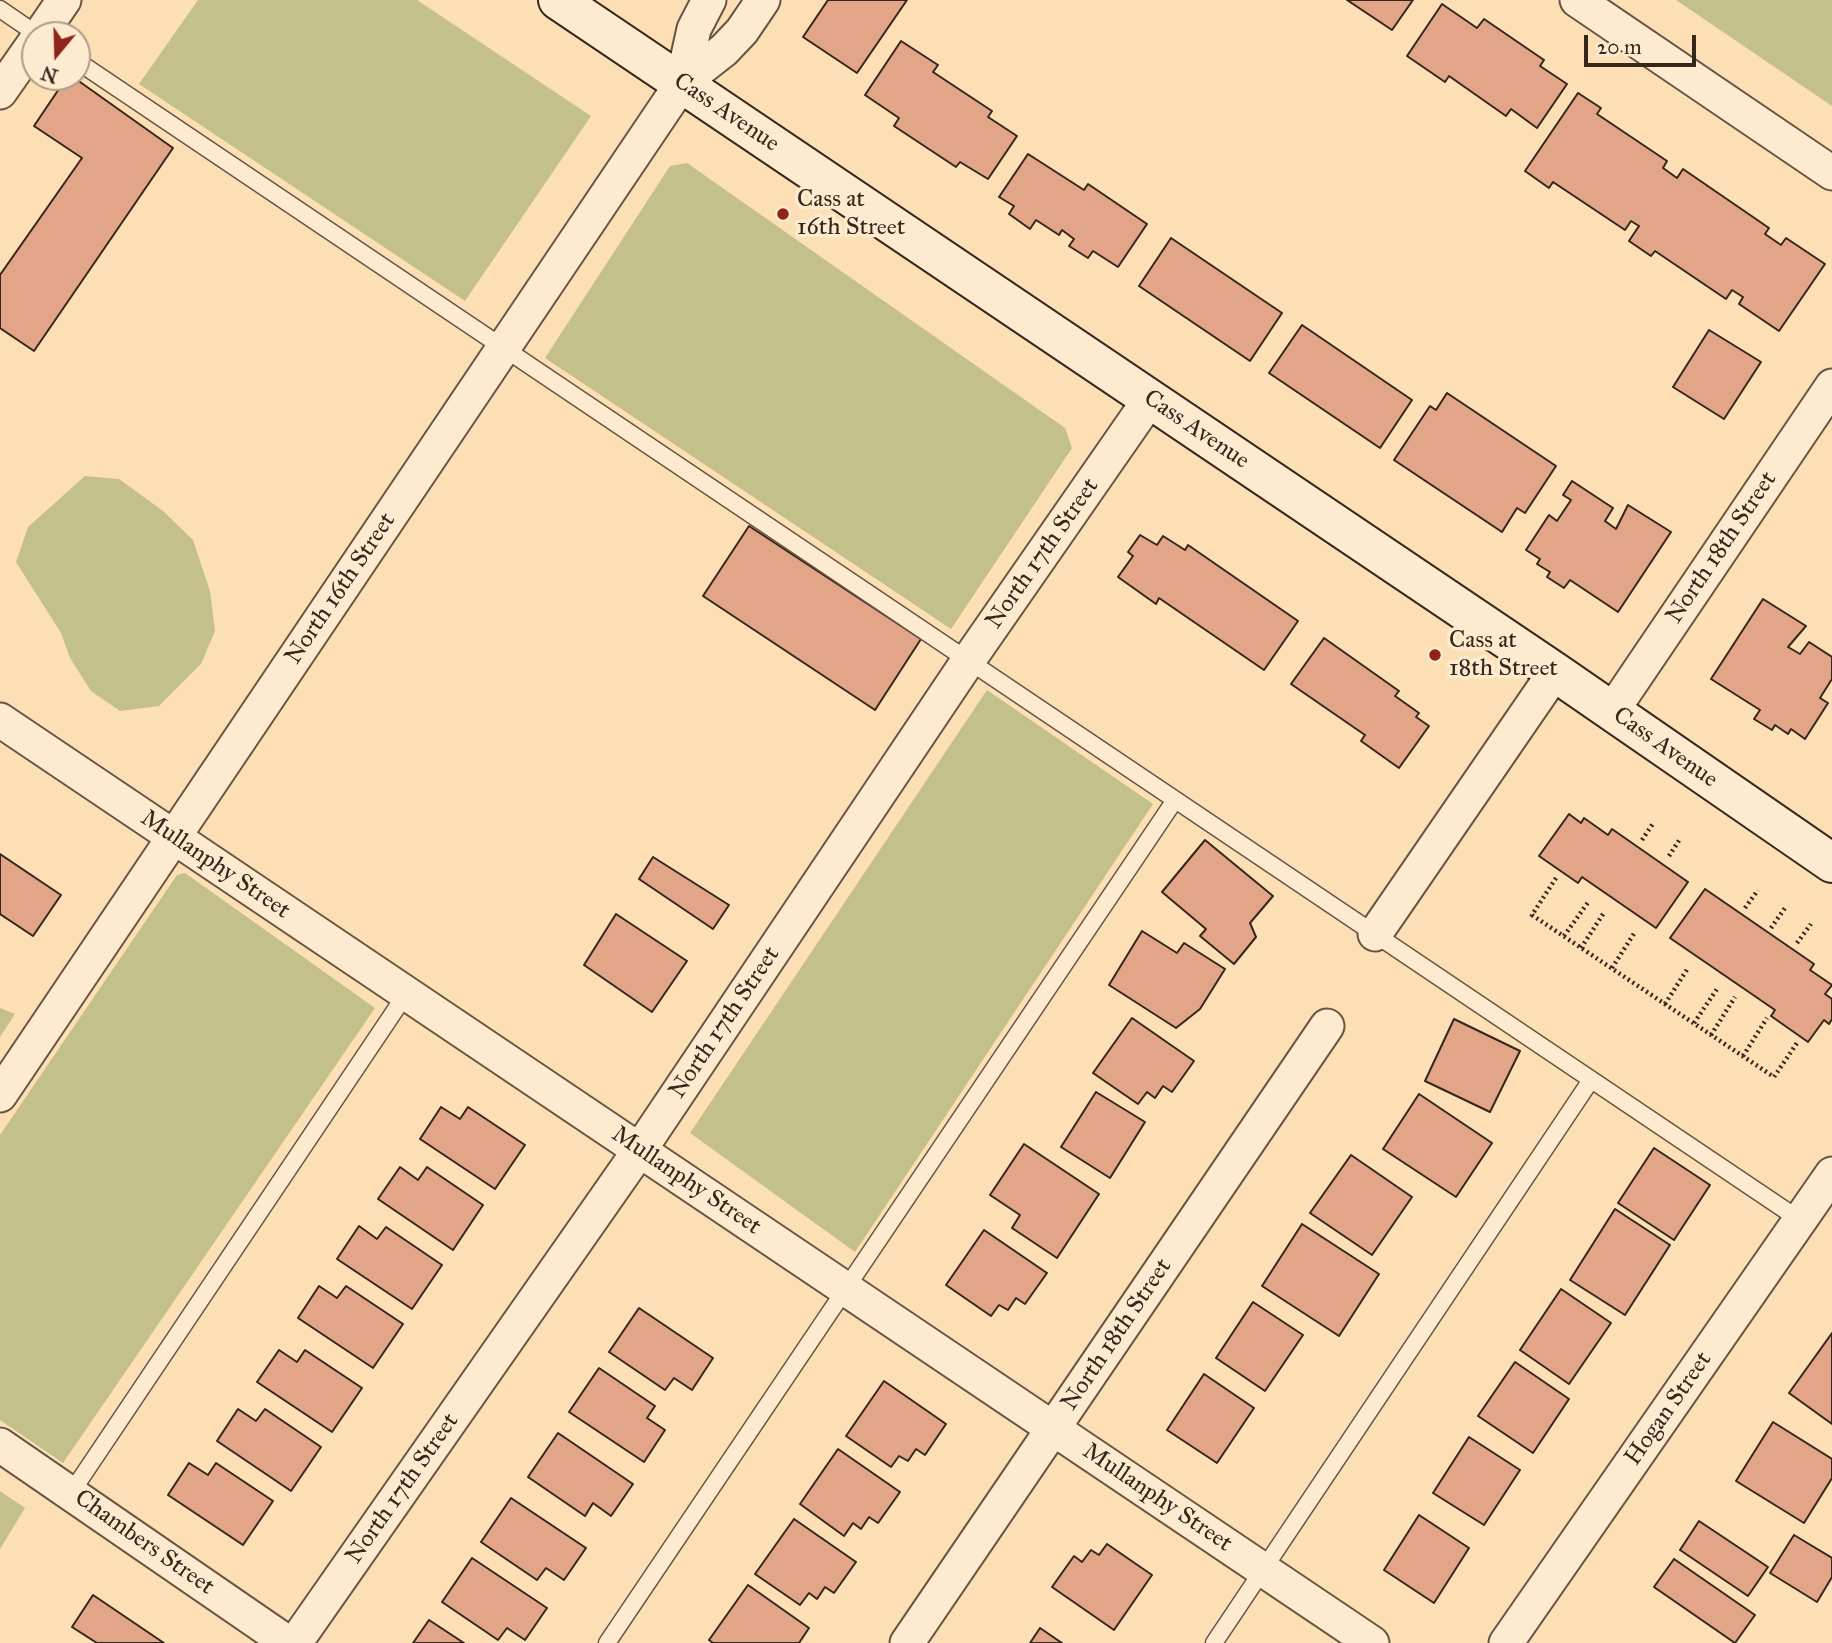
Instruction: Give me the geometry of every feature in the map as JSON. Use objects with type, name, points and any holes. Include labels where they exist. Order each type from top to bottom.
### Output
[{"type":"main road","name":"Cass Avenue","points":[[558,0],[1555,672],[1832,863]]},
{"type":"street","points":[[49,21],[64,0]]},
{"type":"street","name":"North 16th Street","points":[[682,83],[694,29],[709,0]]},
{"type":"street","name":"North 16th Street","points":[[0,1095],[682,83],[724,50],[742,31],[763,0]]},
{"type":"street","points":[[1577,0],[1832,173]]},
{"type":"street","points":[[0,92],[21,62]]},
{"type":"street","name":"North 18th Street","points":[[1612,711],[1832,386]]},
{"type":"street","name":"North 17th Street","points":[[295,1643],[639,1151],[968,661],[1150,399]]},
{"type":"street","points":[[1376,934],[1555,672]]},
{"type":"street","name":"Mullanphy Street","points":[[0,720],[1372,1643]]},
{"type":"street","name":"North 18th Street","points":[[907,1643],[1327,1027]]},
{"type":"street","name":"Hogan Street","points":[[1506,1643],[1800,1220],[1828,1189]]},
{"type":"street","name":"Chambers Street","points":[[0,1445],[288,1643]]},
{"type":"lane","points":[[0,9],[21,23]]},
{"type":"lane","points":[[91,70],[1800,1220]]},
{"type":"lane","points":[[607,1643],[1175,800]]},
{"type":"lane","points":[[71,1493],[406,994]]},
{"type":"lane","points":[[1214,1643],[1591,1080]]},
{"type":"path","points":[[1642,840],[1654,822]]},
{"type":"path","points":[[1670,856],[1680,839]]},
{"type":"path","points":[[1556,878],[1532,915],[1774,1077],[1797,1043]]},
{"type":"path","points":[[1745,908],[1758,890]]},
{"type":"path","points":[[1564,936],[1589,901]]},
{"type":"path","points":[[1771,928],[1785,908]]},
{"type":"path","points":[[1581,948],[1605,911]]},
{"type":"path","points":[[1797,943],[1811,924]]},
{"type":"path","points":[[1612,968],[1635,932]]},
{"type":"path","points":[[1665,1004],[1688,968]]},
{"type":"path","points":[[1694,1023],[1717,989]]},
{"type":"path","points":[[1711,1035],[1735,997]]},
{"type":"path","points":[[1743,1056],[1767,1018]]},
{"type":"shaded area","points":[[198,0],[417,0],[591,116],[465,301],[139,84]]},
{"type":"shaded area","points":[[1676,0],[1832,0],[1832,106]]},
{"type":"shaded area","points":[[687,163],[1065,428],[1072,448],[951,629],[545,358],[670,166]]},
{"type":"shaded area","points":[[85,476],[119,479],[163,511],[193,540],[210,591],[215,631],[201,664],[159,706],[120,711],[91,691],[70,658],[61,633],[16,562],[28,527]]},
{"type":"shaded area","points":[[987,690],[1153,804],[855,1252],[690,1133]]},
{"type":"shaded area","points":[[185,873],[375,1008],[63,1463],[0,1420],[0,1135],[177,875]]},
{"type":"shaded area","points":[[0,1008],[15,1014],[0,1037]]},
{"type":"shaded area","points":[[0,1491],[25,1508],[0,1549]]},
{"type":"building","points":[[828,0],[907,0],[857,73],[803,37]]},
{"type":"building","points":[[1347,0],[1413,0],[1392,30]]},
{"type":"building","points":[[1442,4],[1477,28],[1484,19],[1544,60],[1540,66],[1567,84],[1537,128],[1511,109],[1506,116],[1449,76],[1445,82],[1407,56]]},
{"type":"building","points":[[901,41],[938,65],[933,72],[992,111],[988,117],[1017,136],[988,179],[960,162],[956,167],[894,126],[899,118],[865,95]]},
{"type":"building","points":[[91,90],[173,148],[34,351],[0,328],[0,275],[82,158],[34,126],[58,91]]},
{"type":"building","points":[[1578,93],[1601,108],[1597,114],[1667,161],[1663,168],[1677,178],[1683,169],[1769,228],[1765,234],[1781,245],[1786,238],[1825,264],[1779,331],[1739,304],[1743,297],[1732,290],[1726,299],[1655,251],[1651,256],[1629,241],[1639,226],[1631,221],[1625,230],[1553,182],[1549,188],[1525,171]]},
{"type":"building","points":[[1028,154],[1084,190],[1088,184],[1147,224],[1118,267],[1093,251],[1088,258],[1069,246],[1074,239],[1062,230],[1059,235],[1036,220],[1030,229],[1009,214],[1014,206],[999,197]]},
{"type":"building","points":[[1171,238],[1282,313],[1250,361],[1139,286]]},
{"type":"building","points":[[1302,325],[1412,400],[1380,448],[1269,373]]},
{"type":"building","points":[[1709,330],[1761,362],[1724,419],[1673,387]]},
{"type":"building","points":[[1447,393],[1556,466],[1525,513],[1517,508],[1502,532],[1394,460],[1430,406],[1436,410]]},
{"type":"building","points":[[1572,481],[1613,508],[1605,521],[1616,529],[1628,505],[1671,532],[1618,612],[1570,580],[1564,588],[1547,577],[1550,572],[1537,564],[1540,559],[1526,550],[1549,515],[1557,521],[1571,500],[1563,495]]},
{"type":"building","points":[[749,526],[921,639],[875,710],[703,596]]},
{"type":"building","points":[[1140,535],[1157,545],[1163,536],[1185,550],[1188,545],[1298,621],[1264,670],[1159,598],[1156,604],[1118,577],[1133,556],[1128,552]]},
{"type":"building","points":[[1763,599],[1806,626],[1788,647],[1800,654],[1809,642],[1832,657],[1832,679],[1820,698],[1828,703],[1805,739],[1791,729],[1788,734],[1775,725],[1772,730],[1754,719],[1760,710],[1711,679]]},
{"type":"building","points":[[1324,638],[1399,691],[1395,696],[1419,713],[1416,717],[1429,726],[1399,768],[1361,741],[1365,735],[1291,684]]},
{"type":"building","points":[[1569,814],[1581,823],[1584,818],[1608,835],[1612,829],[1688,882],[1656,928],[1582,877],[1578,883],[1539,856]]},
{"type":"building","points":[[1205,840],[1273,896],[1250,923],[1256,937],[1234,964],[1200,936],[1206,929],[1162,892]]},
{"type":"building","points":[[0,854],[61,895],[33,936],[0,914]]},
{"type":"building","points":[[653,857],[729,905],[713,929],[639,879]]},
{"type":"building","points":[[1705,889],[1814,964],[1810,970],[1832,985],[1825,994],[1832,999],[1832,1019],[1829,1024],[1824,1020],[1808,1042],[1771,1016],[1775,1010],[1670,938]]},
{"type":"building","points":[[616,914],[687,961],[652,1012],[584,965]]},
{"type":"building","points":[[1142,931],[1177,953],[1184,943],[1225,969],[1200,1009],[1176,1028],[1109,985]]},
{"type":"building","points":[[1132,1018],[1194,1061],[1172,1092],[1163,1086],[1155,1098],[1147,1092],[1138,1104],[1093,1073]]},
{"type":"building","points":[[1454,1019],[1520,1051],[1490,1112],[1425,1081]]},
{"type":"building","points":[[1096,1092],[1145,1122],[1110,1178],[1061,1147]]},
{"type":"building","points":[[1419,1094],[1492,1143],[1456,1197],[1383,1149]]},
{"type":"building","points":[[441,1107],[460,1119],[468,1107],[525,1145],[495,1189],[420,1139]]},
{"type":"building","points":[[1024,1144],[1099,1194],[1057,1258],[1012,1228],[1020,1215],[990,1195]]},
{"type":"building","points":[[1654,1148],[1710,1185],[1674,1240],[1618,1203]]},
{"type":"building","points":[[1351,1155],[1412,1197],[1372,1255],[1310,1213]]},
{"type":"building","points":[[400,1167],[418,1180],[427,1167],[483,1205],[453,1250],[378,1199]]},
{"type":"building","points":[[1615,1209],[1670,1245],[1625,1315],[1570,1280]]},
{"type":"building","points":[[1302,1224],[1379,1274],[1339,1336],[1262,1286]]},
{"type":"building","points":[[359,1226],[377,1239],[386,1227],[442,1265],[412,1309],[337,1259]]},
{"type":"building","points":[[984,1230],[1047,1273],[1025,1304],[1016,1298],[1008,1310],[999,1305],[991,1316],[946,1285]]},
{"type":"building","points":[[319,1286],[337,1298],[346,1286],[403,1324],[373,1368],[298,1318]]},
{"type":"building","points":[[1561,1289],[1611,1323],[1569,1384],[1520,1350]]},
{"type":"building","points":[[1253,1302],[1303,1335],[1265,1391],[1216,1358]]},
{"type":"building","points":[[639,1308],[713,1358],[692,1390],[674,1378],[665,1390],[609,1352]]},
{"type":"building","points":[[1832,1333],[1832,1424],[1789,1393]]},
{"type":"building","points":[[279,1350],[297,1362],[305,1350],[362,1388],[332,1432],[257,1382]]},
{"type":"building","points":[[1515,1362],[1569,1399],[1533,1453],[1478,1416]]},
{"type":"building","points":[[599,1368],[655,1406],[647,1418],[665,1430],[644,1462],[569,1412]]},
{"type":"building","points":[[1204,1374],[1254,1408],[1217,1463],[1167,1430]]},
{"type":"building","points":[[884,1381],[946,1424],[925,1455],[916,1449],[908,1461],[899,1456],[891,1467],[846,1436]]},
{"type":"building","points":[[238,1409],[256,1421],[265,1409],[321,1447],[291,1491],[217,1441]]},
{"type":"building","points":[[1773,1422],[1832,1459],[1832,1478],[1804,1523],[1736,1481]]},
{"type":"building","points":[[558,1433],[633,1484],[611,1516],[593,1503],[585,1516],[528,1477]]},
{"type":"building","points":[[1469,1437],[1520,1470],[1484,1525],[1433,1493]]},
{"type":"building","points":[[838,1449],[900,1492],[878,1523],[869,1517],[861,1529],[853,1523],[844,1536],[800,1504]]},
{"type":"building","points":[[189,1463],[208,1475],[216,1463],[273,1501],[243,1545],[168,1495]]},
{"type":"building","points":[[511,1498],[586,1548],[564,1580],[546,1568],[537,1580],[481,1542]]},
{"type":"building","points":[[1419,1515],[1469,1548],[1434,1603],[1384,1570]]},
{"type":"building","points":[[794,1519],[856,1562],[834,1593],[825,1587],[817,1599],[809,1593],[800,1605],[755,1574]]},
{"type":"building","points":[[1699,1521],[1768,1567],[1748,1596],[1680,1550]]},
{"type":"building","points":[[1794,1535],[1832,1558],[1832,1577],[1817,1602],[1770,1573]]},
{"type":"building","points":[[1107,1544],[1152,1575],[1114,1630],[1052,1587],[1074,1556],[1082,1562],[1091,1550],[1099,1555]]},
{"type":"building","points":[[472,1558],[547,1608],[525,1640],[507,1628],[498,1640],[442,1602]]},
{"type":"building","points":[[1674,1559],[1755,1615],[1735,1643],[1654,1587]]},
{"type":"building","points":[[748,1585],[809,1628],[799,1643],[713,1643],[709,1640]]},
{"type":"building","points":[[93,1595],[164,1643],[97,1643],[72,1627]]},
{"type":"building","points":[[429,1620],[464,1643],[413,1643]]},
{"type":"building","points":[[1040,1628],[1062,1643],[1030,1643]]},
{"type":"place","name":"Cass at 16th Street","points":[[783,214]]},
{"type":"place","name":"Cass at 18th Street","points":[[1435,655]]}]
